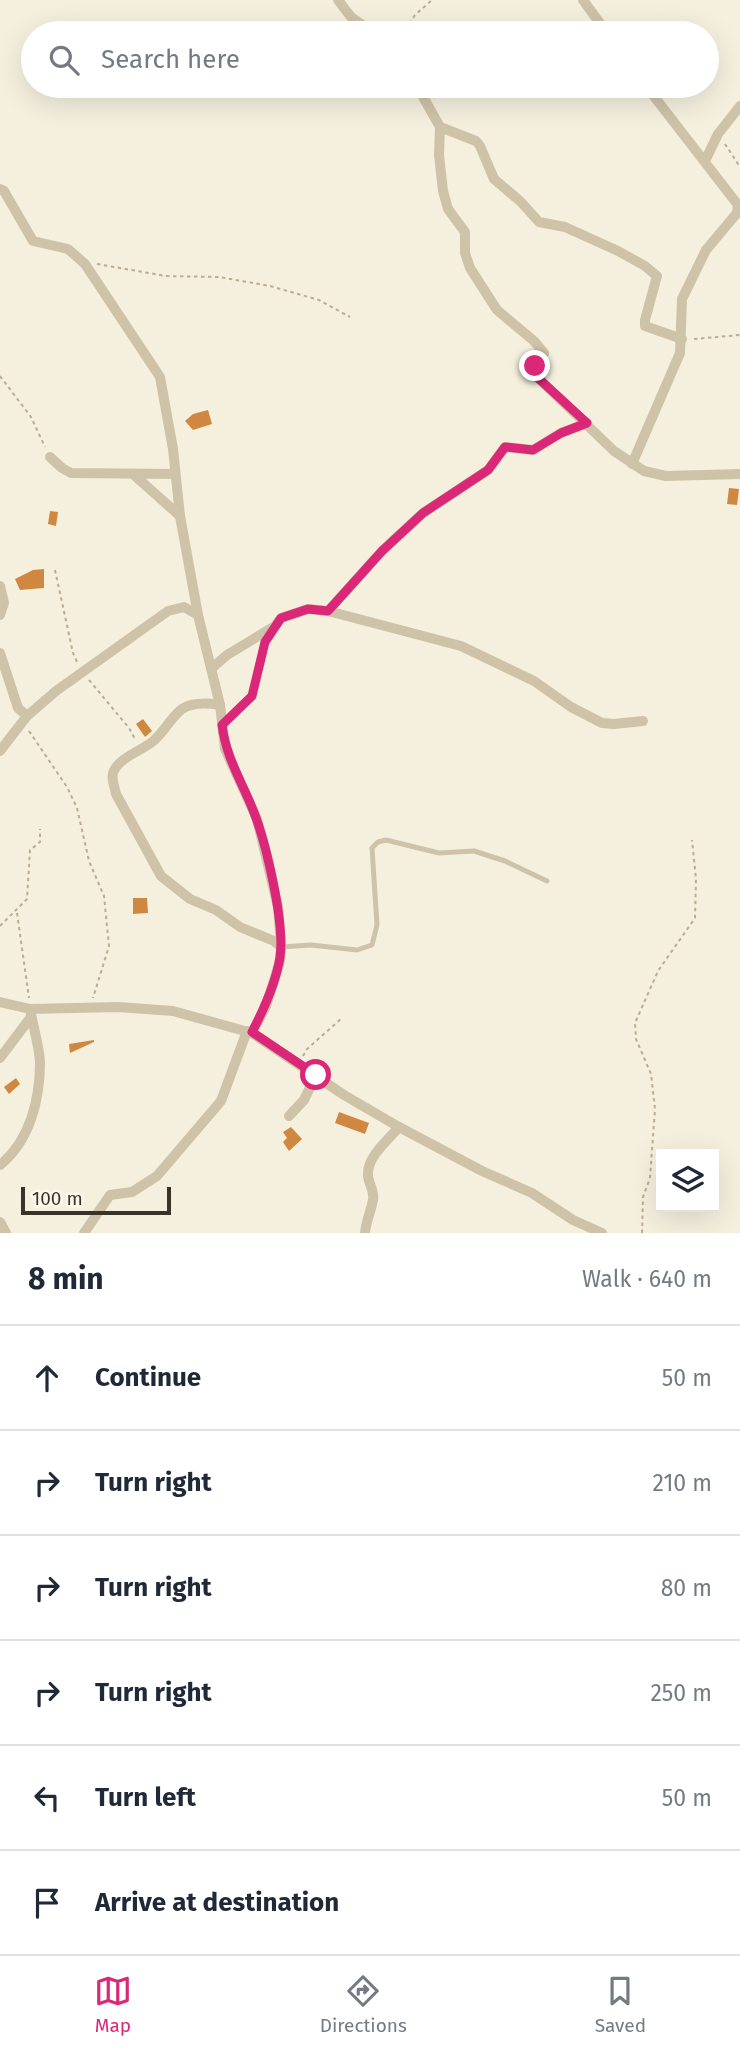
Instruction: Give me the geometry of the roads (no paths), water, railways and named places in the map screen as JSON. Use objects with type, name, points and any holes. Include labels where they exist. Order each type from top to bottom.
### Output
[{"type":"street","points":[[338,0],[357,21]]},
{"type":"street","points":[[583,0],[598,21]]},
{"type":"street","points":[[424,98],[440,127],[439,155],[443,191],[448,209],[465,232],[470,268],[496,310],[534,341],[544,353],[535,366],[538,378],[614,451],[644,471],[666,475],[740,474]]},
{"type":"street","points":[[632,464],[680,353],[682,299],[706,250],[737,213],[738,205],[655,98]]},
{"type":"street","points":[[705,161],[718,134],[740,106]]},
{"type":"street","points":[[440,127],[476,141],[481,146],[494,179],[539,222],[565,228],[645,266],[657,276],[645,326],[682,339]]},
{"type":"street","points":[[0,189],[4,191],[33,241],[68,249],[85,264],[160,377],[173,449],[180,516],[198,615],[220,705],[225,749],[257,819],[278,907],[280,961],[266,1006],[249,1032],[221,1101],[157,1176],[132,1192],[110,1195],[84,1233]]},
{"type":"street","points":[[328,611],[382,551],[423,513],[488,470],[505,447],[533,450],[561,433],[587,423]]},
{"type":"street","points":[[50,457],[71,472],[175,474]]},
{"type":"street","points":[[134,475],[180,516]]},
{"type":"street","points":[[0,586],[4,603],[0,615]]},
{"type":"street","points":[[0,751],[24,719],[56,691],[168,611],[184,607],[198,615]]},
{"type":"street","points":[[212,668],[227,655],[275,626],[281,618],[308,609],[328,611],[461,646],[534,681],[571,707],[602,723],[643,721]]},
{"type":"street","points":[[0,653],[24,719]]},
{"type":"street","points":[[220,705],[208,703],[182,710],[152,742],[119,765],[113,773],[113,784],[161,876],[190,899],[216,910],[240,927],[274,941],[281,947]]},
{"type":"street","points":[[0,1002],[31,1013],[118,1007],[173,1011],[249,1032],[344,1095],[400,1127],[482,1171],[532,1193],[573,1220],[602,1233]]},
{"type":"street","points":[[0,1058],[31,1013]]},
{"type":"street","points":[[0,1165],[25,1135],[34,1111],[40,1062],[31,1013]]},
{"type":"street","points":[[289,1116],[304,1100],[316,1075]]},
{"type":"street","points":[[365,1233],[374,1199],[367,1175],[369,1165],[380,1148],[400,1127]]},
{"type":"street","points":[[0,1223],[6,1233]]},
{"type":"lane","points":[[281,947],[311,945],[357,950],[372,945],[377,925],[372,848],[378,842],[386,840],[439,853],[474,851],[505,861],[547,881]]}]
